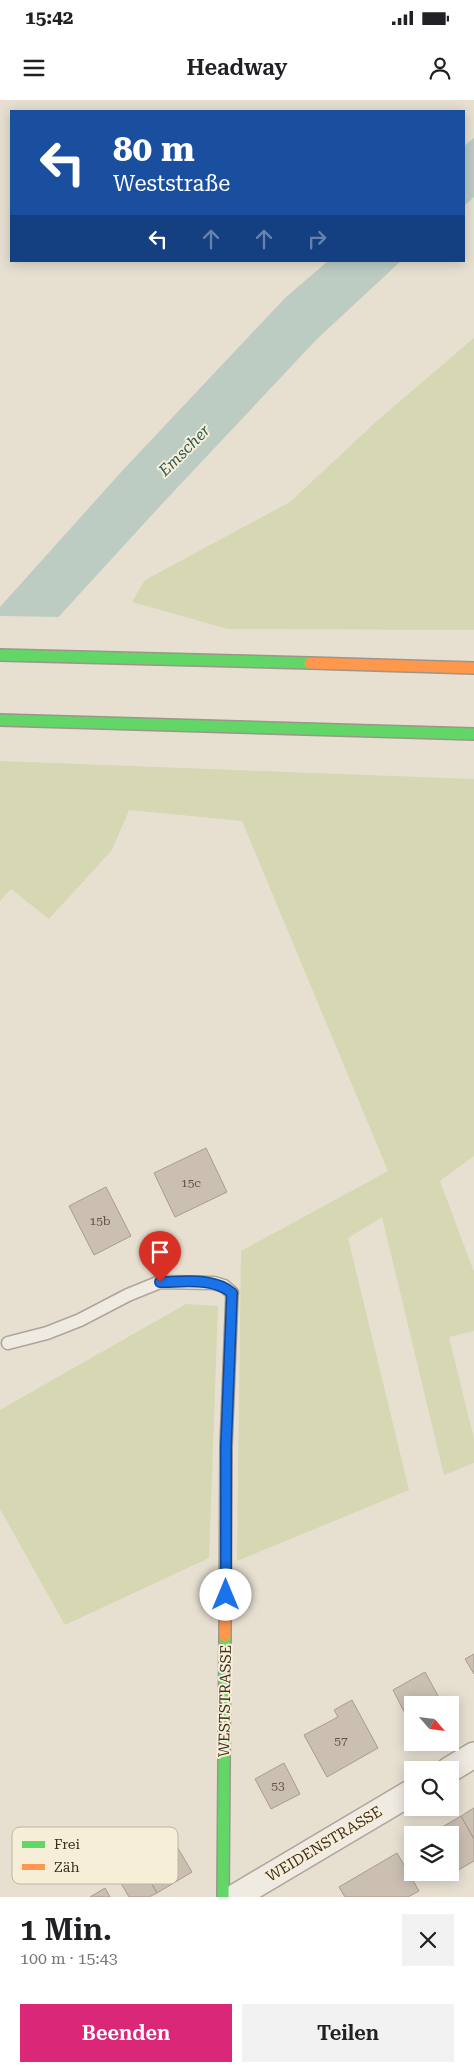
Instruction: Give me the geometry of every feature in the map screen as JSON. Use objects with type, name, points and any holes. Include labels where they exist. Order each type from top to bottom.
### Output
[{"type":"main road","points":[[0,656],[474,668]]},
{"type":"main road","points":[[0,720],[474,734]]},
{"type":"main road","name":"WESTSTRASSE","points":[[223,1897],[226,1446],[232,1293]]},
{"type":"street","points":[[459,1764],[474,1755]]},
{"type":"street","name":"WEIDENSTRASSE","points":[[235,1897],[404,1797]]},
{"type":"lane","name":"WESTSTRASSE","points":[[8,1343],[47,1333],[80,1320],[128,1295],[160,1282],[214,1283],[224,1286],[232,1293]]},
{"type":"green space","points":[[474,338],[474,630],[228,629],[132,602],[145,580],[290,502],[378,420]]},
{"type":"green space","points":[[0,761],[474,779],[474,1156],[440,1181],[474,1272],[474,1331],[449,1337],[474,1439],[474,1463],[444,1475],[382,1217],[348,1238],[409,1490],[237,1561],[241,1251],[388,1171],[242,821],[129,810],[112,850],[49,919],[11,889],[0,901]]},
{"type":"green space","points":[[186,1304],[218,1306],[209,1558],[65,1625],[0,1509],[0,1410]]},
{"type":"water","points":[[474,138],[474,197],[465,205],[465,145]]},
{"type":"water","name":"Emscher","points":[[327,262],[400,262],[317,339],[161,505],[0,681],[0,607],[122,471],[285,298]]},
{"type":"pier","points":[[0,616],[62,617],[0,683]]},
{"type":"building","points":[[206,1148],[227,1192],[175,1217],[154,1173]]},
{"type":"building","points":[[106,1187],[131,1236],[94,1255],[69,1206]]},
{"type":"building","points":[[474,1654],[474,1674],[465,1659]]},
{"type":"building","points":[[425,1672],[438,1696],[404,1696],[404,1711],[393,1690]]},
{"type":"building","points":[[352,1700],[378,1748],[327,1777],[304,1735],[338,1717],[334,1710]]},
{"type":"building","points":[[284,1763],[300,1794],[271,1809],[255,1779]]},
{"type":"building","points":[[474,1808],[474,1839],[461,1816]]},
{"type":"building","points":[[461,1816],[474,1839],[474,1861],[459,1870],[459,1826],[444,1826]]},
{"type":"building","points":[[178,1848],[192,1872],[178,1880]]},
{"type":"building","points":[[397,1853],[404,1865],[404,1881],[413,1881],[419,1891],[408,1897],[345,1897],[339,1887]]},
{"type":"building","points":[[121,1884],[152,1884],[157,1893],[149,1897],[129,1897]]},
{"type":"building","points":[[152,1884],[172,1884],[157,1893]]},
{"type":"building","points":[[105,1888],[110,1897],[90,1897]]},
{"type":"traffic: fast","points":[[0,655],[310,663]]},
{"type":"traffic: fast","points":[[0,720],[474,734]]},
{"type":"traffic: fast","points":[[223,1897],[225,1636]]},
{"type":"traffic: slow","points":[[310,663],[474,668]]},
{"type":"traffic: slow","points":[[225,1636],[226,1446],[232,1293]]},
{"type":"route","points":[[160,1282],[214,1283],[224,1286],[232,1293],[226,1446],[226,1595]]}]
